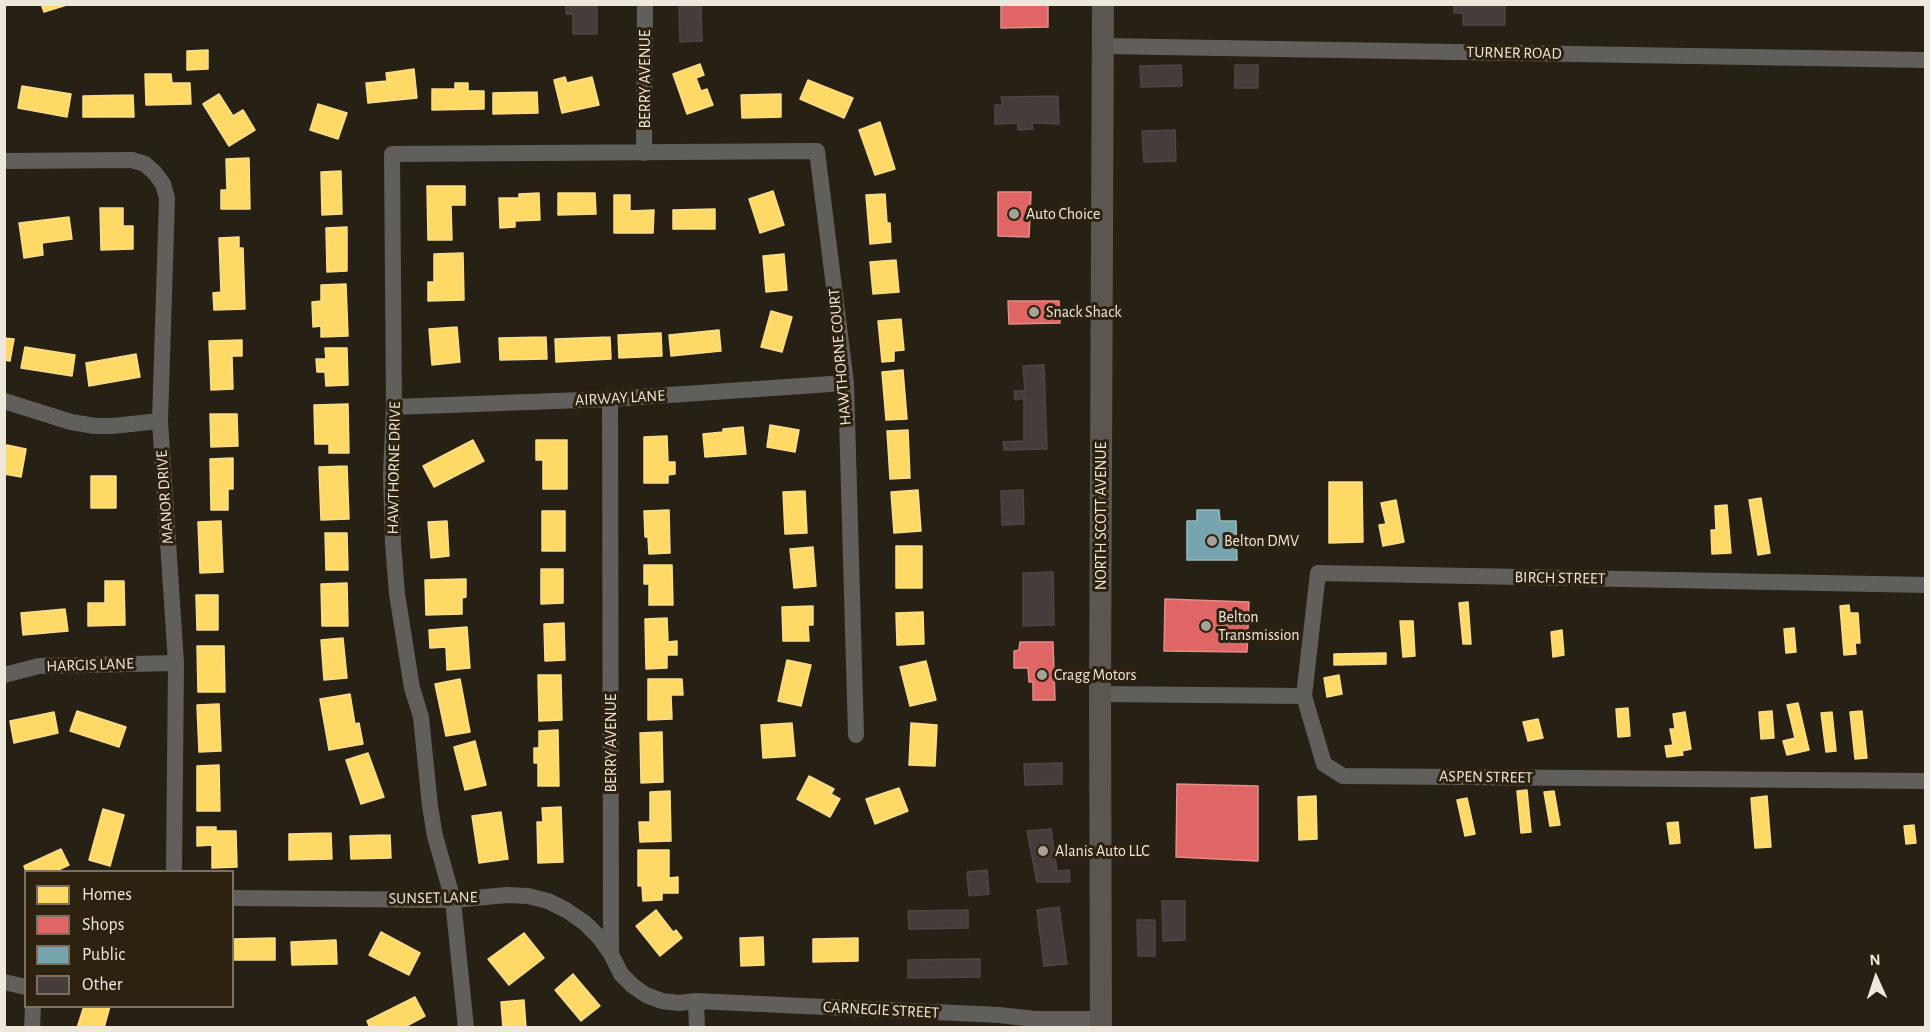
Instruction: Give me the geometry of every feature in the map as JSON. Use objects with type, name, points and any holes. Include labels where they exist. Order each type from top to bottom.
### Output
[{"type":"main road","name":"NORTH SCOTT AVENUE","points":[[1101,1023],[1103,4]]},
{"type":"street","name":"BERRY AVENUE","points":[[644,153],[645,4]]},
{"type":"street","name":"TURNER ROAD","points":[[1102,46],[1926,60]]},
{"type":"street","name":"HAWTHORNE COURT","points":[[644,153],[817,152],[846,384],[856,735]]},
{"type":"street","name":"HAWTHORNE DRIVE","points":[[466,1028],[453,900],[435,836],[421,717],[412,688],[397,594],[391,475],[394,407],[392,154],[644,153]]},
{"type":"street","name":"MANOR DRIVE","points":[[4,161],[132,159],[145,165],[159,179],[167,198],[160,421],[176,663],[174,870]]},
{"type":"street","name":"AIRWAY LANE","points":[[394,407],[610,399],[846,384]]},
{"type":"street","name":"BERRY AVENUE","points":[[610,399],[611,954]]},
{"type":"street","points":[[4,401],[71,422],[95,426],[160,421]]},
{"type":"street","name":"BIRCH STREET","points":[[1304,696],[1318,573],[1926,585]]},
{"type":"street","name":"HARGIS LANE","points":[[4,675],[39,666],[176,663]]},
{"type":"street","points":[[1100,694],[1304,696]]},
{"type":"street","name":"ASPEN STREET","points":[[1304,696],[1324,764],[1343,776],[1926,781]]},
{"type":"street","name":"SUNSET LANE","points":[[234,898],[453,900],[507,895],[528,896],[548,901],[585,923],[611,954]]},
{"type":"street","points":[[611,954],[621,974],[646,995],[662,1001],[679,1003],[696,1001],[697,1028]]},
{"type":"street","points":[[4,982],[24,987]]},
{"type":"street","name":"CARNEGIE STREET","points":[[696,1001],[999,1021],[1035,1019],[1101,1023]]},
{"type":"street","points":[[32,1028],[33,1008]]},
{"type":"building: Homes","points":[[41,4],[70,4],[44,12]]},
{"type":"building: Homes","points":[[208,50],[208,69],[187,70],[187,51]]},
{"type":"building: Homes","points":[[700,64],[704,75],[696,78],[701,91],[707,89],[713,105],[687,114],[673,74]]},
{"type":"building: Homes","points":[[414,69],[417,98],[368,103],[366,83],[387,81],[386,73]]},
{"type":"building: Homes","points":[[145,74],[171,74],[172,83],[190,83],[191,104],[146,105]]},
{"type":"building: Homes","points":[[565,77],[567,83],[592,77],[599,105],[562,113],[554,80]]},
{"type":"building: Homes","points":[[808,80],[853,98],[844,118],[800,99]]},
{"type":"building: Homes","points":[[455,83],[468,83],[468,91],[484,91],[484,109],[432,110],[432,89],[455,89]]},
{"type":"building: Homes","points":[[22,86],[71,94],[67,117],[18,108]]},
{"type":"building: Homes","points":[[537,92],[538,113],[493,114],[493,93]]},
{"type":"building: Homes","points":[[219,94],[233,116],[243,110],[255,130],[229,146],[203,104]]},
{"type":"building: Homes","points":[[781,94],[781,117],[742,118],[741,95]]},
{"type":"building: Homes","points":[[133,95],[134,117],[83,117],[83,96]]},
{"type":"building: Homes","points":[[318,104],[347,113],[338,139],[310,130]]},
{"type":"building: Homes","points":[[880,122],[895,169],[875,175],[859,130]]},
{"type":"building: Homes","points":[[249,158],[250,209],[221,209],[221,190],[227,190],[226,159]]},
{"type":"building: Homes","points":[[341,171],[342,214],[322,215],[321,172]]},
{"type":"building: Homes","points":[[427,186],[465,186],[465,205],[451,205],[452,240],[428,240]]},
{"type":"building: Homes","points":[[773,191],[784,225],[760,233],[749,199]]},
{"type":"building: Homes","points":[[539,193],[540,220],[515,221],[515,227],[500,228],[499,198],[519,198],[519,194]]},
{"type":"building: Homes","points":[[558,193],[595,193],[596,214],[558,215]]},
{"type":"building: Homes","points":[[885,194],[891,242],[870,244],[866,195]]},
{"type":"building: Homes","points":[[614,195],[630,195],[630,211],[654,210],[653,233],[614,233]]},
{"type":"building: Homes","points":[[100,208],[123,208],[123,226],[133,226],[133,249],[101,250]]},
{"type":"building: Homes","points":[[715,209],[715,229],[673,229],[673,210]]},
{"type":"building: Homes","points":[[69,217],[72,239],[42,243],[43,255],[24,258],[19,223]]},
{"type":"building: Homes","points":[[347,227],[347,271],[327,272],[326,228]]},
{"type":"building: Homes","points":[[239,237],[239,248],[243,248],[245,309],[214,310],[213,293],[221,292],[219,238]]},
{"type":"building: Homes","points":[[463,253],[464,300],[428,301],[428,282],[434,282],[434,254]]},
{"type":"building: Homes","points":[[784,254],[787,290],[766,292],[763,256]]},
{"type":"building: Homes","points":[[896,260],[899,292],[873,294],[870,262]]},
{"type":"building: Homes","points":[[346,284],[348,336],[321,337],[321,326],[313,327],[312,302],[321,301],[321,285]]},
{"type":"building: Homes","points":[[771,311],[792,317],[782,352],[761,347]]},
{"type":"building: Homes","points":[[901,319],[904,350],[894,351],[894,361],[882,362],[878,321]]},
{"type":"building: Homes","points":[[457,327],[460,362],[432,365],[429,329]]},
{"type":"building: Homes","points":[[719,330],[721,351],[671,356],[669,335]]},
{"type":"building: Homes","points":[[661,333],[662,356],[619,358],[618,335]]},
{"type":"building: Homes","points":[[546,337],[547,359],[500,360],[499,338]]},
{"type":"building: Homes","points":[[610,337],[611,359],[556,362],[555,339]]},
{"type":"building: Homes","points":[[4,338],[14,339],[10,361],[4,360]]},
{"type":"building: Homes","points":[[242,340],[242,356],[232,356],[233,389],[211,390],[209,341]]},
{"type":"building: Homes","points":[[25,347],[75,355],[72,376],[21,368]]},
{"type":"building: Homes","points":[[325,348],[347,348],[348,385],[326,386],[325,372],[317,372],[316,359],[326,359]]},
{"type":"building: Homes","points":[[136,354],[140,377],[89,386],[86,363]]},
{"type":"building: Homes","points":[[903,370],[907,419],[886,420],[882,372]]},
{"type":"building: Homes","points":[[348,404],[349,453],[329,453],[329,444],[315,444],[314,405]]},
{"type":"building: Homes","points":[[210,414],[237,414],[238,446],[211,447]]},
{"type":"building: Homes","points":[[770,425],[799,430],[795,452],[767,447]]},
{"type":"building: Homes","points":[[743,427],[746,454],[705,457],[703,434]]},
{"type":"building: Homes","points":[[908,430],[910,478],[890,479],[887,431]]},
{"type":"building: Homes","points":[[667,436],[668,462],[675,462],[675,474],[668,475],[668,483],[644,483],[644,437]]},
{"type":"building: Homes","points":[[473,440],[484,461],[434,487],[423,466]]},
{"type":"building: Homes","points":[[536,440],[567,440],[567,489],[543,489],[543,460],[536,460]]},
{"type":"building: Homes","points":[[7,445],[26,449],[21,477],[4,474],[4,449]]},
{"type":"building: Homes","points":[[233,458],[233,489],[228,489],[228,510],[211,510],[210,459]]},
{"type":"building: Homes","points":[[347,466],[349,519],[321,520],[319,467]]},
{"type":"building: Homes","points":[[91,476],[116,476],[116,508],[91,508]]},
{"type":"building: Homes","points":[[1329,482],[1362,482],[1363,542],[1329,543]]},
{"type":"building: Homes","points":[[918,490],[921,531],[894,533],[891,492]]},
{"type":"building: Homes","points":[[805,491],[807,533],[785,534],[783,492]]},
{"type":"building: Homes","points":[[1761,498],[1770,553],[1758,555],[1749,500]]},
{"type":"building: Homes","points":[[1396,500],[1404,542],[1383,546],[1379,525],[1386,524],[1381,503]]},
{"type":"building: Homes","points":[[1727,505],[1731,553],[1712,554],[1711,530],[1716,530],[1715,506]]},
{"type":"building: Homes","points":[[669,510],[670,553],[649,554],[648,537],[645,537],[644,511]]},
{"type":"building: Homes","points":[[542,511],[565,511],[565,551],[542,551]]},
{"type":"building: Homes","points":[[221,521],[223,572],[200,573],[198,522]]},
{"type":"building: Homes","points":[[447,521],[449,556],[431,558],[428,522]]},
{"type":"building: Homes","points":[[325,533],[347,533],[348,570],[326,570]]},
{"type":"building: Homes","points":[[896,546],[922,546],[922,588],[896,588]]},
{"type":"building: Homes","points":[[813,547],[816,586],[794,588],[790,549]]},
{"type":"building: Homes","points":[[644,565],[672,565],[673,605],[649,605],[649,584],[644,584]]},
{"type":"building: Homes","points":[[541,569],[563,569],[563,603],[541,604]]},
{"type":"building: Homes","points":[[466,579],[466,597],[462,598],[462,614],[426,615],[425,580]]},
{"type":"building: Homes","points":[[105,581],[124,581],[125,625],[88,626],[88,603],[105,603]]},
{"type":"building: Homes","points":[[347,583],[348,626],[322,626],[321,584]]},
{"type":"building: Homes","points":[[196,595],[218,595],[218,630],[197,630]]},
{"type":"building: Homes","points":[[1468,602],[1471,644],[1463,644],[1459,603]]},
{"type":"building: Homes","points":[[1849,605],[1850,613],[1858,613],[1860,643],[1855,643],[1856,654],[1844,655],[1840,606]]},
{"type":"building: Homes","points":[[813,606],[813,625],[808,625],[809,641],[783,641],[782,607]]},
{"type":"building: Homes","points":[[65,609],[68,631],[23,635],[21,613]]},
{"type":"building: Homes","points":[[923,612],[924,644],[897,645],[896,613]]},
{"type":"building: Homes","points":[[667,618],[668,642],[677,641],[677,655],[667,655],[667,668],[646,669],[645,619]]},
{"type":"building: Homes","points":[[1400,621],[1413,621],[1415,656],[1403,657]]},
{"type":"building: Homes","points":[[564,623],[565,660],[545,661],[544,624]]},
{"type":"building: Homes","points":[[467,627],[470,668],[447,670],[446,647],[430,648],[429,630]]},
{"type":"building: Homes","points":[[1794,628],[1796,652],[1786,653],[1784,629]]},
{"type":"building: Homes","points":[[1562,630],[1564,655],[1553,657],[1551,632]]},
{"type":"building: Homes","points":[[343,638],[347,678],[324,680],[321,640]]},
{"type":"building: Homes","points":[[197,646],[224,646],[225,692],[198,692]]},
{"type":"building: Homes","points":[[1386,653],[1386,664],[1334,665],[1334,654]]},
{"type":"building: Homes","points":[[787,660],[811,665],[801,706],[778,701]]},
{"type":"building: Homes","points":[[926,661],[936,700],[910,706],[900,667]]},
{"type":"building: Homes","points":[[538,675],[561,675],[562,720],[539,721]]},
{"type":"building: Homes","points":[[1339,675],[1342,694],[1327,697],[1324,678]]},
{"type":"building: Homes","points":[[460,679],[470,732],[446,736],[435,684]]},
{"type":"building: Homes","points":[[648,679],[682,679],[683,695],[671,695],[672,719],[648,720]]},
{"type":"building: Homes","points":[[350,694],[355,724],[359,723],[363,744],[329,750],[320,699]]},
{"type":"building: Homes","points":[[1798,703],[1809,750],[1787,755],[1783,741],[1795,738],[1787,705]]},
{"type":"building: Homes","points":[[219,704],[221,751],[199,752],[197,705]]},
{"type":"building: Homes","points":[[1628,708],[1630,736],[1618,737],[1616,709]]},
{"type":"building: Homes","points":[[77,711],[126,727],[119,747],[70,731]]},
{"type":"building: Homes","points":[[1772,711],[1774,738],[1761,739],[1759,712]]},
{"type":"building: Homes","points":[[1862,711],[1867,758],[1855,759],[1850,712]]},
{"type":"building: Homes","points":[[54,712],[58,733],[14,743],[10,721]]},
{"type":"building: Homes","points":[[1685,712],[1691,749],[1682,751],[1683,755],[1667,757],[1665,746],[1673,745],[1670,729],[1675,729],[1673,714]]},
{"type":"building: Homes","points":[[1832,712],[1836,751],[1826,752],[1821,713]]},
{"type":"building: Homes","points":[[1538,719],[1543,738],[1528,741],[1523,722]]},
{"type":"building: Homes","points":[[792,723],[795,756],[763,758],[761,725]]},
{"type":"building: Homes","points":[[911,723],[937,725],[935,766],[909,765]]},
{"type":"building: Homes","points":[[558,730],[559,786],[538,786],[538,763],[534,763],[534,748],[539,748],[539,731]]},
{"type":"building: Homes","points":[[662,732],[663,782],[641,783],[640,733]]},
{"type":"building: Homes","points":[[475,741],[486,785],[465,790],[454,747]]},
{"type":"building: Homes","points":[[368,753],[384,797],[361,804],[346,760]]},
{"type":"building: Homes","points":[[219,765],[220,811],[197,811],[197,766]]},
{"type":"building: Homes","points":[[809,776],[834,789],[831,794],[840,799],[830,817],[797,799]]},
{"type":"building: Homes","points":[[899,788],[908,811],[875,824],[866,799]]},
{"type":"building: Homes","points":[[1527,790],[1531,832],[1521,833],[1517,791]]},
{"type":"building: Homes","points":[[670,791],[671,841],[640,842],[639,822],[650,822],[650,792]]},
{"type":"building: Homes","points":[[1554,791],[1560,825],[1550,826],[1544,792]]},
{"type":"building: Homes","points":[[1316,796],[1317,839],[1299,840],[1298,797]]},
{"type":"building: Homes","points":[[1767,796],[1771,847],[1755,848],[1751,798]]},
{"type":"building: Homes","points":[[1467,798],[1475,834],[1465,836],[1457,800]]},
{"type":"building: Homes","points":[[561,807],[563,862],[538,863],[537,822],[543,822],[542,808]]},
{"type":"building: Homes","points":[[103,809],[124,815],[110,866],[89,860]]},
{"type":"building: Homes","points":[[501,812],[508,859],[479,863],[472,816]]},
{"type":"building: Homes","points":[[1678,822],[1680,843],[1670,844],[1667,823]]},
{"type":"building: Homes","points":[[1914,825],[1916,843],[1906,844],[1904,826]]},
{"type":"building: Homes","points":[[197,827],[216,827],[216,831],[236,831],[237,867],[212,868],[212,845],[197,846]]},
{"type":"building: Homes","points":[[331,833],[332,859],[289,860],[289,834]]},
{"type":"building: Homes","points":[[390,835],[391,858],[351,859],[350,836]]},
{"type":"building: Homes","points":[[61,849],[69,865],[58,870],[25,870],[24,866]]},
{"type":"building: Homes","points":[[638,850],[669,850],[669,878],[678,877],[678,893],[662,893],[662,900],[643,901],[642,886],[638,886]]},
{"type":"building: Homes","points":[[656,910],[673,932],[676,930],[682,938],[660,956],[636,926]]},
{"type":"building: Homes","points":[[381,932],[420,953],[409,975],[369,955]]},
{"type":"building: Homes","points":[[524,933],[544,958],[509,985],[488,959]]},
{"type":"building: Homes","points":[[763,937],[764,965],[741,966],[740,938]]},
{"type":"building: Homes","points":[[275,938],[275,960],[234,960],[234,939]]},
{"type":"building: Homes","points":[[858,938],[858,961],[813,962],[813,939]]},
{"type":"building: Homes","points":[[336,940],[337,964],[292,965],[291,942]]},
{"type":"building: Homes","points":[[573,974],[600,1006],[581,1021],[555,990]]},
{"type":"building: Homes","points":[[415,997],[425,1016],[403,1028],[370,1028],[367,1021]]},
{"type":"building: Homes","points":[[524,1000],[526,1028],[503,1028],[501,1002]]},
{"type":"building: Homes","points":[[83,1008],[109,1008],[104,1028],[77,1028]]},
{"type":"building: Shops","points":[[1001,4],[1048,4],[1048,27],[1001,28]]},
{"type":"building: Shops","name":"Auto Choice","points":[[998,192],[1031,192],[1029,237],[998,236]]},
{"type":"building: Shops","name":"Snack Shack","points":[[1008,301],[1059,301],[1060,323],[1009,324]]},
{"type":"building: Shops","name":"Belton Transmission","points":[[1165,599],[1249,602],[1247,652],[1164,651]]},
{"type":"building: Shops","name":"Cragg Motors","points":[[1020,642],[1053,642],[1055,700],[1033,700],[1033,682],[1029,682],[1028,668],[1014,668],[1014,651],[1019,650]]},
{"type":"building: Shops","points":[[1177,784],[1258,786],[1258,861],[1176,857]]},
{"type":"building: Public","name":"Belton DMV","points":[[1197,510],[1219,510],[1220,521],[1236,521],[1237,560],[1187,560],[1187,521],[1197,521]]},
{"type":"building: Other","points":[[566,4],[597,4],[597,34],[573,34],[573,14],[566,14]]},
{"type":"building: Other","points":[[679,4],[701,4],[702,41],[680,42]]},
{"type":"building: Other","points":[[1454,4],[1505,4],[1505,25],[1463,25],[1463,13],[1454,13]]},
{"type":"building: Other","points":[[1181,65],[1182,86],[1141,87],[1140,66]]},
{"type":"building: Other","points":[[1235,65],[1258,65],[1258,88],[1235,88]]},
{"type":"building: Other","points":[[1058,96],[1059,124],[1032,123],[1033,129],[1018,130],[1018,123],[995,124],[995,105],[1003,105],[1001,97]]},
{"type":"building: Other","points":[[1175,130],[1176,161],[1144,162],[1142,131]]},
{"type":"building: Other","points":[[1044,365],[1047,449],[1004,450],[1003,442],[1024,441],[1024,398],[1015,400],[1014,391],[1025,391],[1023,366]]},
{"type":"building: Other","points":[[1023,490],[1024,524],[1002,525],[1001,491]]},
{"type":"building: Other","points":[[1053,572],[1054,625],[1023,626],[1023,573]]},
{"type":"building: Other","points":[[1062,763],[1062,784],[1025,785],[1024,764]]},
{"type":"building: Other","name":"Alanis Auto LLC","points":[[1051,829],[1057,871],[1069,870],[1070,882],[1037,882],[1027,831]]},
{"type":"building: Other","points":[[987,870],[989,894],[969,896],[967,872]]},
{"type":"building: Other","points":[[1162,901],[1185,901],[1185,940],[1163,941]]},
{"type":"building: Other","points":[[1059,907],[1067,964],[1044,966],[1037,910]]},
{"type":"building: Other","points":[[968,910],[968,928],[909,929],[908,911]]},
{"type":"building: Other","points":[[1137,920],[1155,920],[1155,956],[1138,956]]},
{"type":"building: Other","points":[[980,959],[980,977],[908,978],[908,960]]},
{"type":"place","name":"Auto Choice","points":[[1014,214]]},
{"type":"place","name":"Snack Shack","points":[[1034,312]]},
{"type":"place","name":"Belton DMV","points":[[1212,541]]},
{"type":"place","name":"Belton Transmission","points":[[1206,626]]},
{"type":"place","name":"Cragg Motors","points":[[1042,675]]},
{"type":"place","name":"Alanis Auto LLC","points":[[1043,851]]}]
